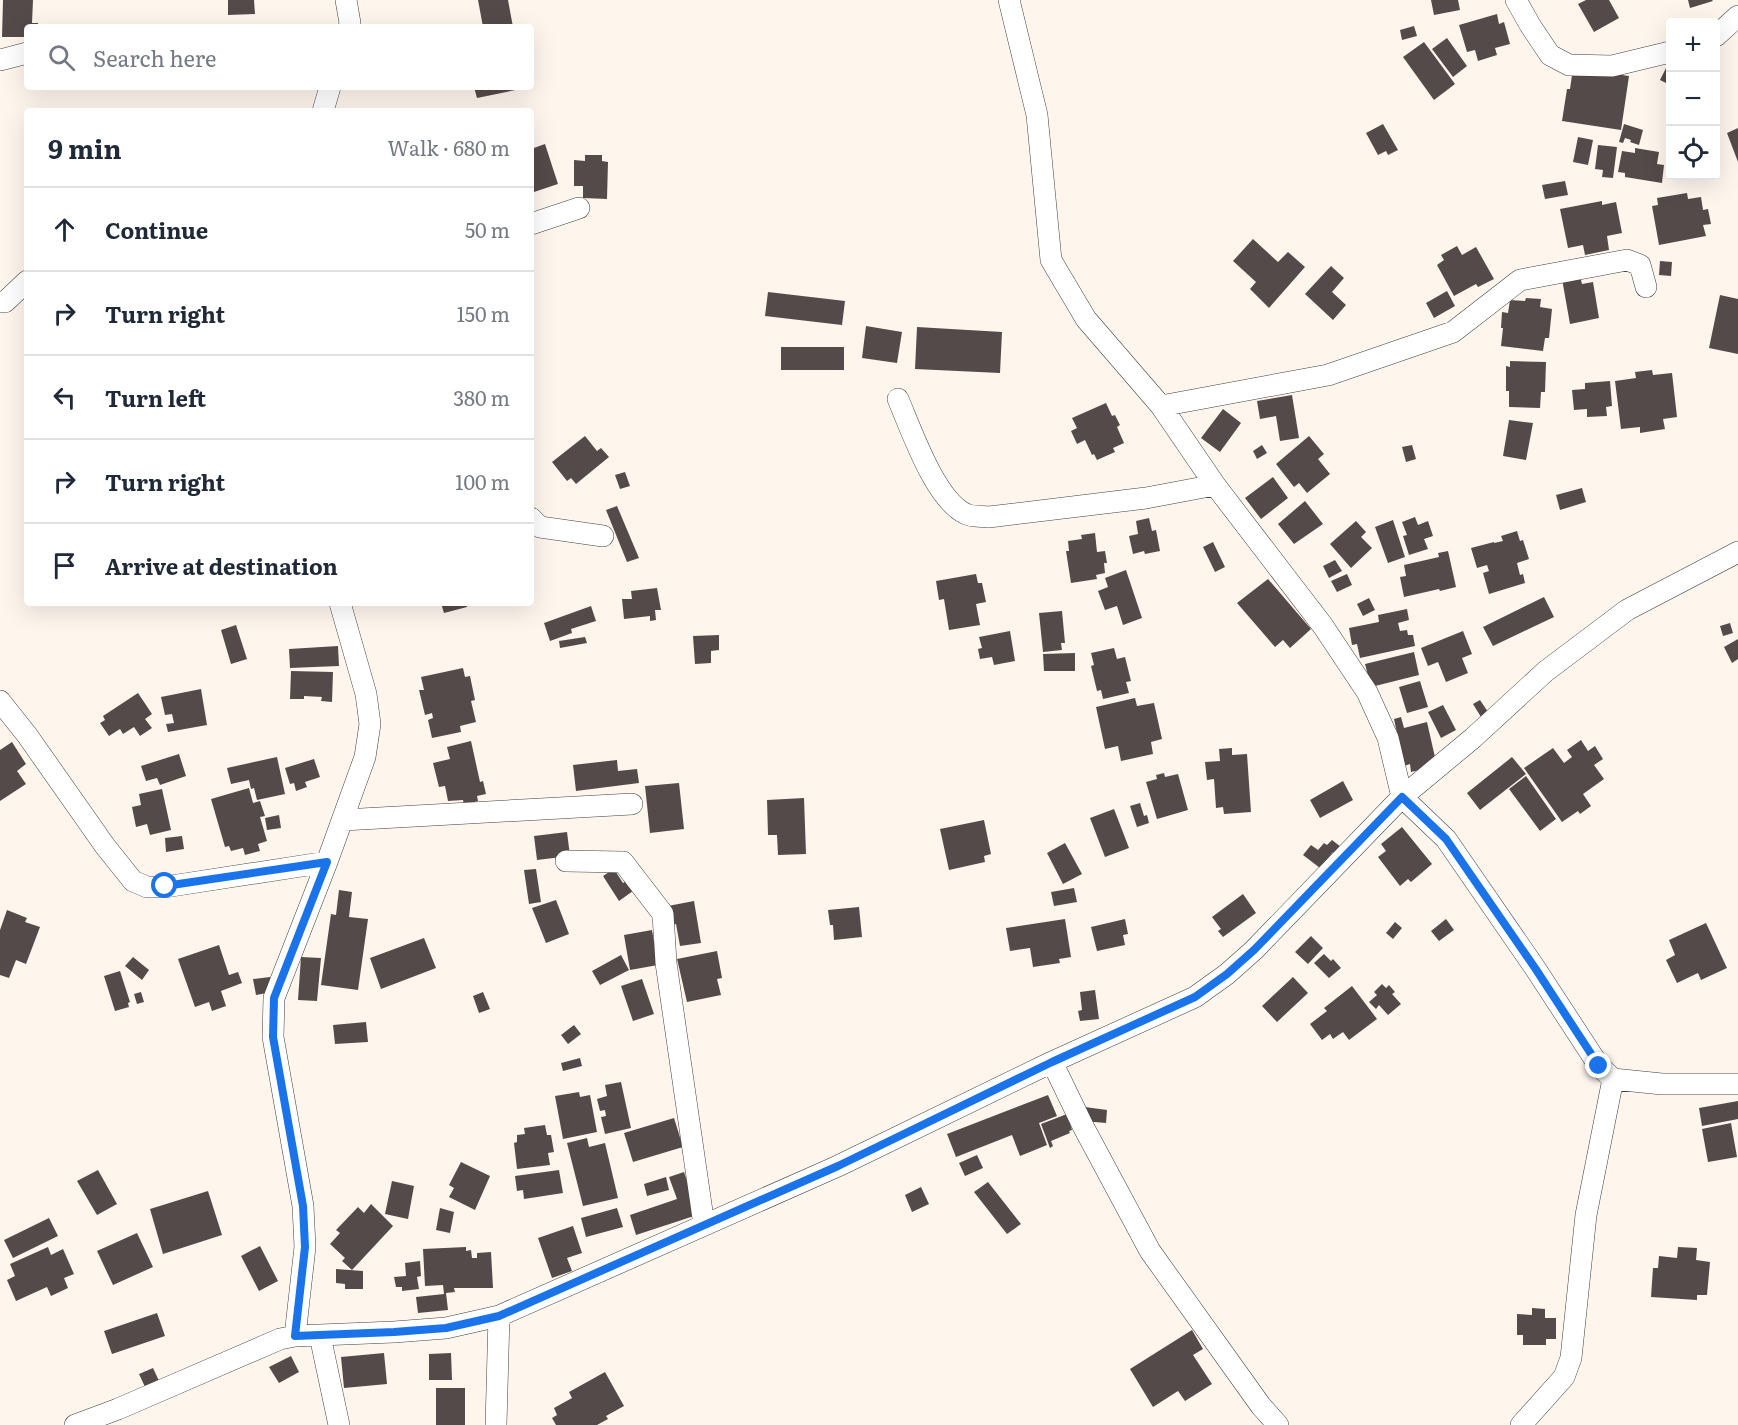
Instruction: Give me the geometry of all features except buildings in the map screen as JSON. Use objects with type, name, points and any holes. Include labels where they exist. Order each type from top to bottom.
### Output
[{"type":"street","points":[[345,0],[350,24]]},
{"type":"street","points":[[1010,0],[1037,115],[1051,260],[1086,319],[1161,406],[1215,485],[1323,626],[1367,692],[1388,738],[1402,797],[1446,839],[1599,1066],[1613,1079],[1662,1084],[1738,1084]]},
{"type":"street","points":[[1516,0],[1550,55],[1569,65],[1612,66],[1666,53]]},
{"type":"street","points":[[1720,32],[1738,16]]},
{"type":"street","points":[[0,60],[24,53]]},
{"type":"street","points":[[324,108],[329,90]]},
{"type":"street","points":[[534,223],[579,208]]},
{"type":"street","points":[[1161,406],[1329,375],[1453,332],[1520,280],[1627,260],[1640,265],[1646,287]]},
{"type":"street","points":[[0,302],[5,302],[24,284]]},
{"type":"street","points":[[898,399],[928,468],[949,502],[967,514],[989,517],[1146,498],[1215,485]]},
{"type":"street","points":[[534,521],[540,527],[603,536]]},
{"type":"street","points":[[75,1425],[271,1343],[295,1336],[446,1328],[499,1316],[838,1166],[1052,1062],[1195,997],[1227,974],[1254,950],[1402,797],[1473,738],[1546,672],[1627,610],[1738,552]]},
{"type":"street","points":[[295,1336],[305,1247],[303,1206],[273,1037],[274,998],[365,757],[370,724],[366,694],[341,606]]},
{"type":"street","points":[[0,700],[105,846],[133,881],[147,887],[165,886],[327,862]]},
{"type":"street","points":[[343,820],[632,804]]},
{"type":"street","points":[[566,861],[623,862],[663,914],[666,963],[704,1225]]},
{"type":"street","points":[[1052,1062],[1084,1128],[1150,1251],[1261,1406],[1278,1425]]},
{"type":"street","points":[[1521,1425],[1564,1377],[1571,1358],[1586,1215],[1613,1079]]},
{"type":"street","points":[[495,1425],[499,1316]]},
{"type":"street","points":[[320,1336],[339,1425]]},
{"type":"route","points":[[165,886],[327,862],[274,998],[273,1037],[303,1206],[305,1247],[295,1336],[446,1328],[499,1316],[838,1166],[1052,1062],[1195,997],[1227,974],[1254,950],[1402,797],[1446,839],[1599,1066]]}]
